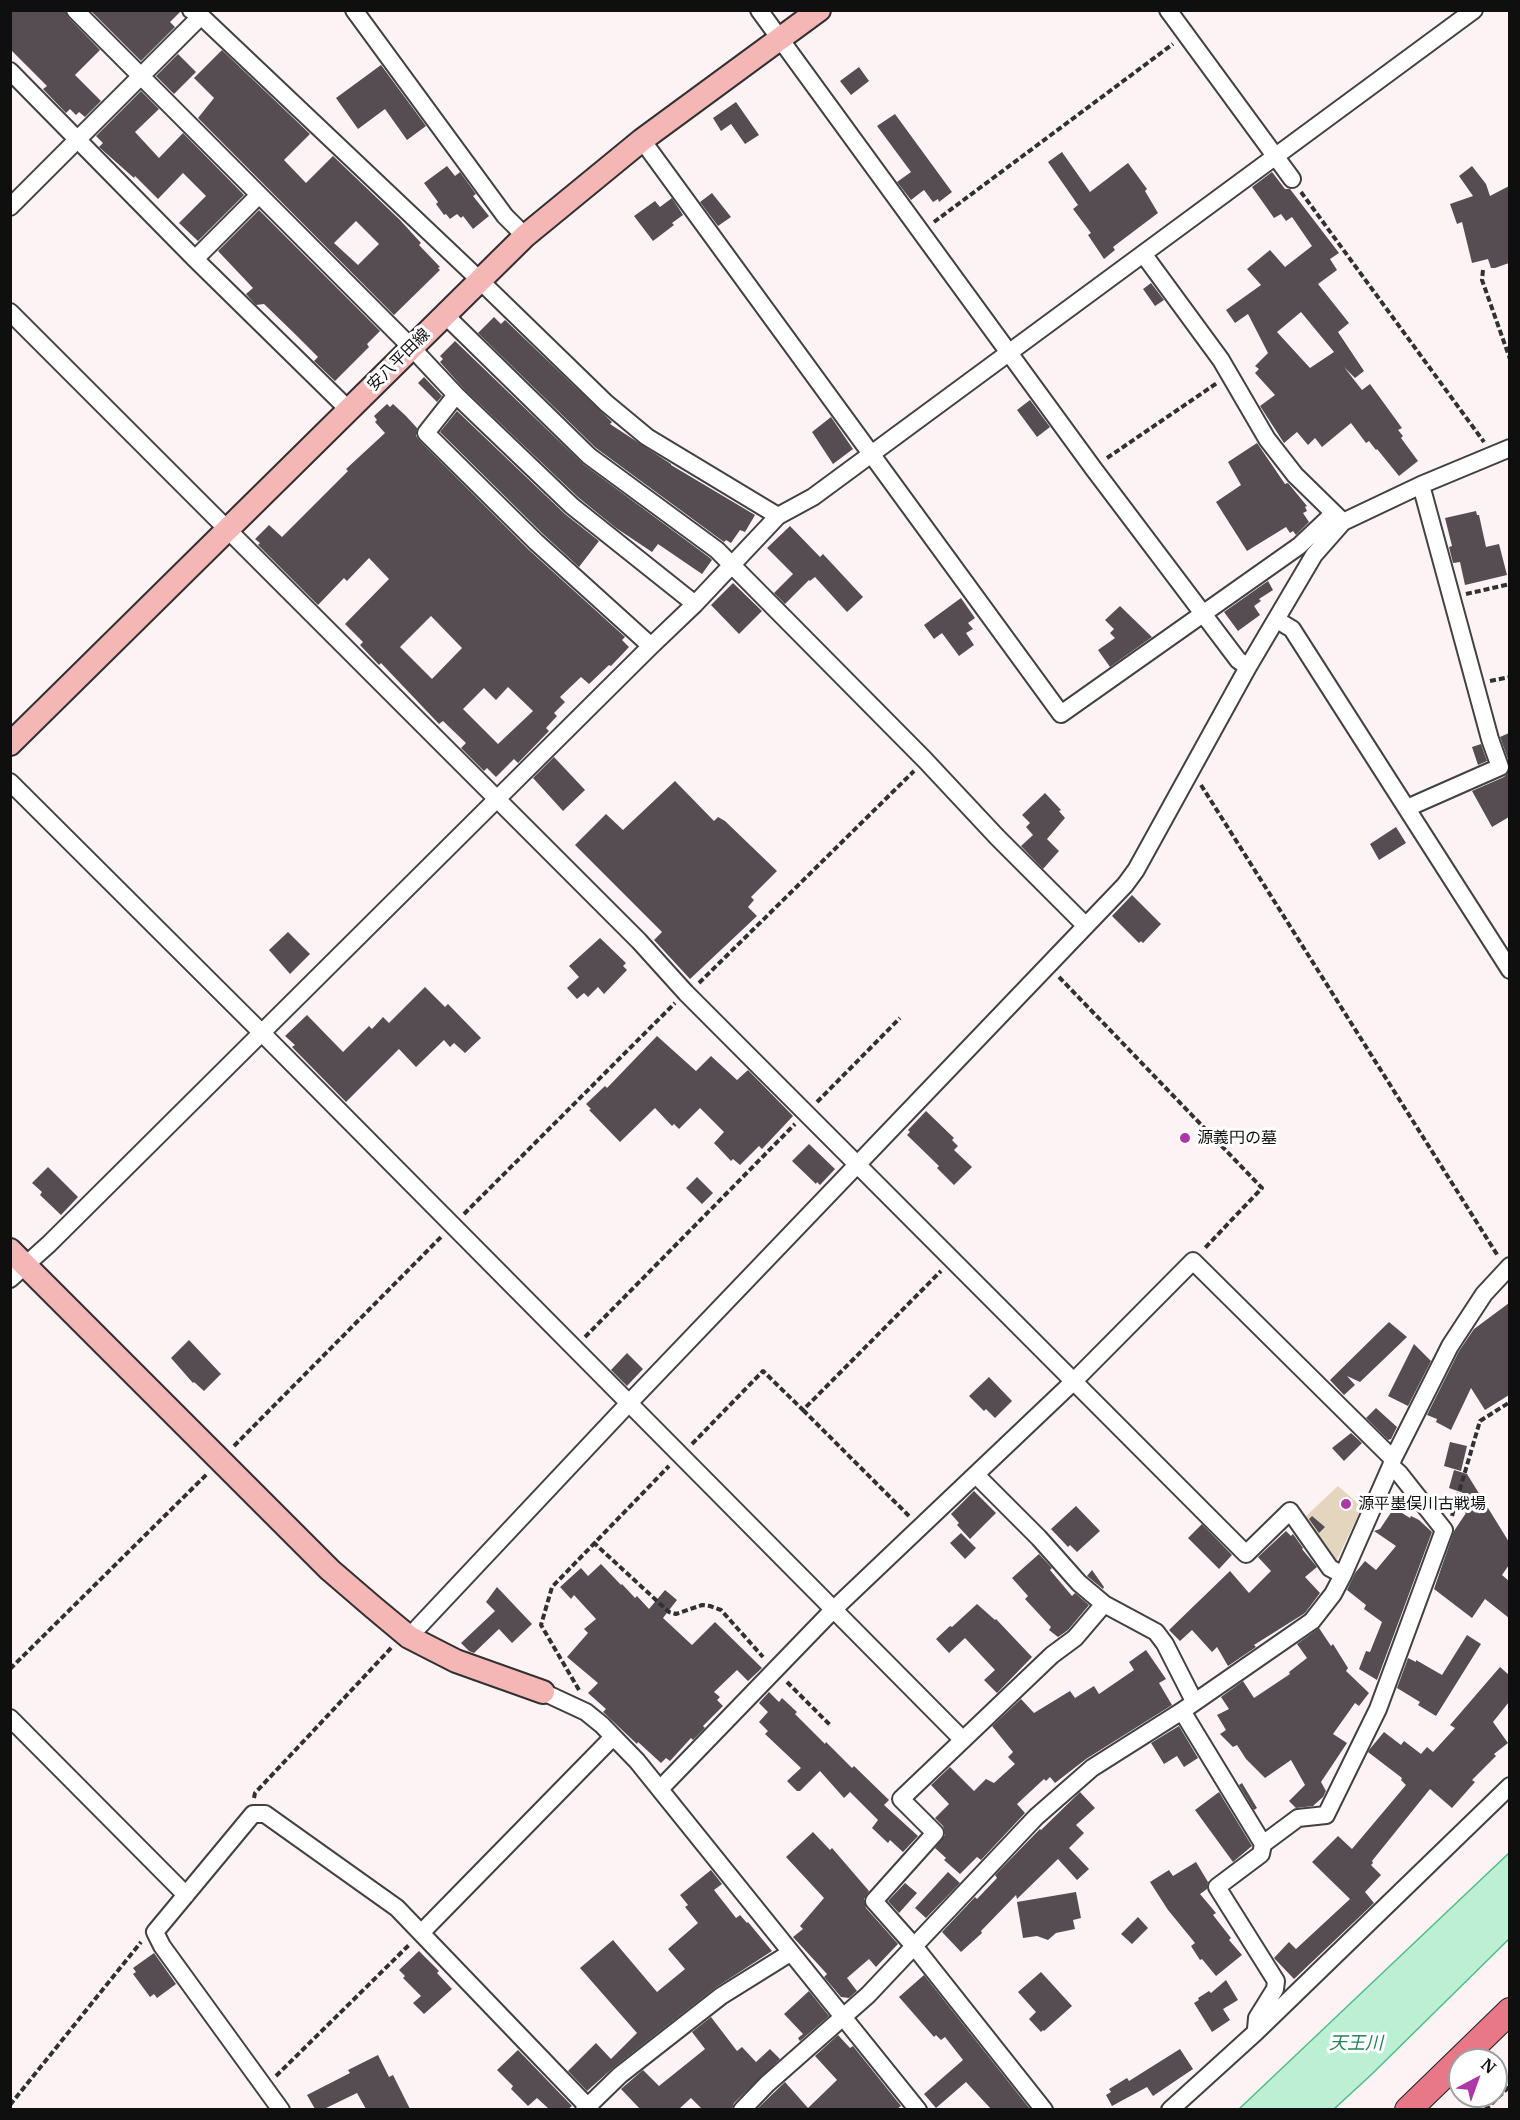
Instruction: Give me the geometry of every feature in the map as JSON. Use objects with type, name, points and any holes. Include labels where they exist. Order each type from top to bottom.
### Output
[{"type":"main road","name":"安八平田線","points":[[10,744],[525,236],[642,140],[819,10]]},
{"type":"main road","points":[[15,1264],[220,1460],[330,1570],[407,1635],[456,1661],[543,1692]]},
{"type":"main road","points":[[1408,2109],[1509,2011]]},
{"type":"street","points":[[75,10],[456,395],[572,506],[695,604]]},
{"type":"street","points":[[354,10],[504,216],[525,236]]},
{"type":"street","points":[[759,10],[1093,468],[1238,660],[1248,667]]},
{"type":"street","points":[[1168,10],[1292,179]]},
{"type":"street","points":[[15,1264],[49,1244],[695,604],[778,516],[813,497],[1474,10]]},
{"type":"street","points":[[10,207],[141,77],[196,13],[480,280],[606,403],[647,437],[778,516]]},
{"type":"street","points":[[10,71],[195,259],[349,410]]},
{"type":"street","points":[[642,140],[1061,714],[1338,518],[1509,448]]},
{"type":"street","points":[[195,259],[259,195]]},
{"type":"street","points":[[1144,255],[1230,374],[1267,439],[1295,475],[1338,518]]},
{"type":"street","points":[[10,312],[229,529],[639,941],[686,993],[1246,1554],[1290,1511],[1330,1568],[1342,1575]]},
{"type":"street","points":[[445,315],[589,456],[717,550],[1086,926]]},
{"type":"street","points":[[456,395],[426,434],[536,542],[651,646]]},
{"type":"street","points":[[1407,808],[1500,767],[1490,739],[1421,485]]},
{"type":"street","points":[[407,1635],[1125,885],[1136,870],[1248,667],[1338,518]]},
{"type":"street","points":[[1277,620],[1292,629],[1509,970]]},
{"type":"street","points":[[10,782],[963,1740]]},
{"type":"street","points":[[660,1789],[834,1609],[1073,1382],[1193,1261],[1392,1462],[1444,1530],[1377,1709],[1326,1815],[1298,1818],[1263,1844]]},
{"type":"street","points":[[742,2109],[868,1995],[1036,1817],[1092,1768],[1312,1621],[1333,1594],[1392,1462],[1450,1346],[1485,1294],[1508,1270]]},
{"type":"street","points":[[976,1475],[1039,1538],[1079,1583],[1104,1604],[1156,1632],[1165,1644],[1188,1706],[1263,1844],[1261,1854],[1217,1887],[1276,1981],[1275,1989],[1257,2018],[1256,2032]]},
{"type":"street","points":[[1044,2109],[914,1946],[874,1901],[935,1833],[902,1799],[1052,1655],[1074,1638],[1104,1604]]},
{"type":"street","points":[[543,1692],[586,1713],[637,1761],[918,2109]]},
{"type":"street","points":[[10,1718],[186,1895]]},
{"type":"street","points":[[421,1933],[613,1737]]},
{"type":"street","points":[[1170,2109],[1256,2032],[1509,1786]]},
{"type":"street","points":[[281,2109],[162,1946],[156,1931],[253,1814],[265,1814],[397,1908],[588,2108],[620,2075],[721,1996],[790,1953]]},
{"type":"path","points":[[921,231],[1186,34]]},
{"type":"path","points":[[1292,179],[1493,455]]},
{"type":"path","points":[[1483,270],[1482,280],[1509,359]]},
{"type":"path","points":[[1093,468],[1230,374]]},
{"type":"path","points":[[1451,597],[1509,584]]},
{"type":"path","points":[[10,1669],[686,993],[700,982],[925,760]]},
{"type":"path","points":[[1191,770],[1508,1270]]},
{"type":"path","points":[[1048,966],[1262,1188],[1193,1261]]},
{"type":"path","points":[[574,1348],[900,1018]]},
{"type":"path","points":[[804,1410],[952,1259]]},
{"type":"path","points":[[573,1706],[580,1692],[541,1625],[552,1587],[593,1542],[763,1371],[920,1527]]},
{"type":"path","points":[[1444,1530],[1454,1512],[1480,1421],[1509,1402]]},
{"type":"path","points":[[593,1542],[669,1611],[676,1614],[702,1605],[721,1610],[775,1670],[830,1725]]},
{"type":"path","points":[[253,1814],[255,1794],[407,1635]]},
{"type":"path","points":[[10,2105],[144,1938],[156,1931]]},
{"type":"path","points":[[265,2087],[421,1933]]},
{"type":"path","points":[[1485,2109],[1509,2086]]},
{"type":"shaded area","points":[[1338,1486],[1362,1507],[1336,1562],[1330,1559],[1304,1518]]},
{"type":"water","name":"天王川","points":[[1509,1853],[1509,1939],[1372,2074],[1334,2109],[1239,2109]]},
{"type":"building","points":[[10,10],[65,10],[68,17],[100,50],[75,75],[101,101],[85,117],[79,112],[76,115],[70,109],[66,113],[43,89],[47,86],[10,49]]},
{"type":"building","points":[[90,10],[181,11],[170,22],[175,27],[141,61]]},
{"type":"building","points":[[222,50],[310,134],[284,160],[306,183],[333,156],[400,220],[421,243],[419,245],[440,267],[438,268],[440,270],[394,315],[198,118],[214,98],[194,78]],"holes":[[[356,221],[379,244],[358,265],[334,243]]]},
{"type":"building","points":[[178,54],[196,72],[174,94],[156,76]]},
{"type":"building","points":[[381,65],[426,126],[407,140],[385,109],[358,129],[336,98]]},
{"type":"building","points":[[859,67],[869,81],[851,95],[840,81]]},
{"type":"building","points":[[141,91],[159,109],[135,132],[159,158],[183,133],[244,195],[198,241],[179,223],[206,196],[183,173],[158,199],[135,176],[134,178],[99,147],[103,143],[96,136]]},
{"type":"building","points":[[736,102],[759,135],[745,144],[731,124],[721,131],[713,118]]},
{"type":"building","points":[[895,114],[952,192],[939,202],[938,199],[933,202],[924,190],[911,200],[897,182],[911,172],[877,126]]},
{"type":"building","points":[[1062,152],[1090,192],[1128,163],[1147,189],[1145,191],[1158,213],[1113,247],[1115,250],[1104,259],[1088,235],[1091,233],[1073,209],[1078,205],[1048,162]]},
{"type":"building","points":[[447,166],[455,176],[460,172],[476,194],[473,196],[489,216],[473,229],[463,216],[461,218],[457,214],[450,219],[446,214],[444,215],[436,204],[438,202],[424,183]]},
{"type":"building","points":[[1472,166],[1486,184],[1490,196],[1509,186],[1509,263],[1495,268],[1491,268],[1488,259],[1472,263],[1462,222],[1457,224],[1450,204],[1473,196],[1459,176]]},
{"type":"building","points":[[1272,172],[1285,189],[1290,189],[1339,253],[1330,259],[1337,270],[1318,284],[1349,323],[1338,332],[1364,371],[1355,378],[1344,367],[1362,390],[1370,384],[1402,428],[1398,430],[1403,436],[1401,438],[1418,461],[1399,476],[1369,441],[1366,443],[1351,423],[1322,447],[1315,438],[1308,445],[1297,432],[1284,443],[1260,406],[1275,395],[1255,373],[1259,369],[1255,366],[1268,353],[1248,314],[1235,323],[1226,310],[1261,285],[1247,269],[1270,250],[1285,267],[1312,246],[1292,217],[1286,221],[1281,214],[1274,218],[1252,187]],"holes":[[[1301,312],[1334,352],[1310,368],[1277,332]]]},
{"type":"building","points":[[712,193],[731,217],[718,226],[700,202]]},
{"type":"building","points":[[672,198],[683,215],[653,241],[634,216],[655,201],[660,207]]},
{"type":"building","points":[[259,210],[380,331],[367,344],[369,347],[335,381],[314,361],[318,357],[296,335],[264,304],[256,305],[246,294],[253,288],[218,251]]},
{"type":"building","points":[[1151,283],[1164,300],[1155,306],[1143,289]]},
{"type":"building","points":[[494,317],[501,324],[505,320],[612,422],[610,424],[671,465],[755,515],[745,532],[740,530],[731,543],[726,540],[724,542],[596,448],[478,333]]},
{"type":"building","points":[[455,341],[583,464],[710,558],[712,560],[702,574],[658,544],[652,552],[616,528],[579,498],[463,388],[440,362],[443,359],[440,356]]},
{"type":"building","points":[[424,377],[442,396],[437,402],[418,383]]},
{"type":"building","points":[[1030,400],[1050,427],[1037,437],[1017,410]]},
{"type":"building","points":[[387,404],[390,407],[393,404],[417,428],[416,436],[419,440],[529,550],[625,637],[622,640],[629,647],[589,684],[581,677],[560,697],[565,702],[554,713],[557,716],[546,728],[549,731],[518,763],[514,759],[496,777],[487,768],[484,771],[461,748],[466,743],[443,721],[439,724],[381,663],[379,665],[360,645],[363,642],[345,624],[389,579],[369,558],[347,581],[344,578],[318,605],[258,545],[260,543],[255,539],[269,525],[282,537],[348,471],[346,469],[385,433],[375,422],[377,420],[374,416]],"holes":[[[431,616],[462,648],[432,679],[400,647]],[[508,687],[533,711],[498,744],[463,709],[484,688],[496,700]]]},
{"type":"building","points":[[457,411],[565,514],[599,541],[579,567],[440,432]]},
{"type":"building","points":[[831,417],[853,449],[833,464],[812,432]]},
{"type":"building","points":[[1257,443],[1285,484],[1288,483],[1307,506],[1305,507],[1307,511],[1303,513],[1309,522],[1296,535],[1293,531],[1290,533],[1286,527],[1247,551],[1216,502],[1241,485],[1228,462]]},
{"type":"building","points":[[1476,511],[1479,515],[1486,547],[1499,544],[1507,575],[1465,585],[1460,562],[1453,563],[1449,547],[1452,546],[1445,518]]},
{"type":"building","points":[[790,526],[820,557],[823,554],[863,597],[847,612],[815,577],[785,604],[774,593],[793,574],[767,548]]},
{"type":"building","points":[[1268,581],[1273,590],[1259,599],[1261,601],[1254,606],[1260,615],[1238,631],[1224,612]]},
{"type":"building","points":[[733,583],[762,611],[739,634],[711,605]]},
{"type":"building","points":[[961,598],[975,618],[968,623],[973,629],[966,633],[974,645],[959,656],[942,633],[934,639],[924,625]]},
{"type":"building","points":[[1120,606],[1152,637],[1110,667],[1098,650],[1115,638],[1110,633],[1114,629],[1105,620]]},
{"type":"building","points":[[1509,733],[1509,762],[1500,737]]},
{"type":"building","points":[[1481,744],[1487,761],[1478,765],[1472,747]]},
{"type":"building","points":[[554,757],[585,790],[563,811],[533,778]]},
{"type":"building","points":[[1509,771],[1509,817],[1492,827],[1472,791],[1504,777]]},
{"type":"building","points":[[675,781],[714,821],[718,817],[725,821],[777,871],[751,897],[754,900],[748,907],[757,916],[690,979],[654,940],[662,932],[575,845],[606,814],[623,830]]},
{"type":"building","points":[[1045,793],[1061,810],[1059,811],[1065,818],[1047,839],[1059,851],[1043,869],[1021,846],[1033,835],[1026,827],[1030,823],[1022,815]]},
{"type":"building","points":[[1396,827],[1406,843],[1379,860],[1370,844]]},
{"type":"building","points":[[1132,895],[1161,924],[1143,943],[1141,941],[1139,943],[1112,916]]},
{"type":"building","points":[[288,932],[310,954],[290,974],[269,950]]},
{"type":"building","points":[[600,938],[626,963],[623,966],[627,970],[604,994],[598,987],[588,997],[584,993],[577,999],[567,988],[579,977],[569,966]]},
{"type":"building","points":[[425,987],[445,1007],[448,1004],[481,1038],[465,1053],[454,1043],[450,1047],[444,1040],[416,1067],[399,1049],[346,1102],[292,1047],[295,1045],[285,1036],[307,1015],[343,1052],[369,1026],[372,1029],[383,1017],[389,1023]]},
{"type":"building","points":[[657,1036],[696,1071],[711,1056],[737,1080],[748,1070],[793,1116],[762,1149],[759,1146],[740,1165],[733,1159],[731,1161],[714,1143],[724,1132],[700,1108],[679,1129],[674,1124],[672,1126],[655,1108],[620,1142],[586,1104],[605,1086],[607,1088]]},
{"type":"building","points":[[926,1111],[954,1138],[952,1140],[958,1146],[954,1150],[972,1167],[954,1185],[937,1168],[939,1166],[907,1135],[910,1132],[908,1130]]},
{"type":"building","points":[[809,1144],[835,1169],[820,1185],[817,1182],[816,1184],[792,1161]]},
{"type":"building","points":[[48,1167],[78,1197],[61,1215],[40,1195],[42,1192],[32,1183]]},
{"type":"building","points":[[697,1177],[713,1193],[702,1204],[686,1188]]},
{"type":"building","points":[[1509,1303],[1509,1395],[1485,1410],[1471,1388],[1451,1430],[1436,1422],[1437,1419],[1427,1415],[1459,1351],[1474,1329]]},
{"type":"building","points":[[1389,1322],[1407,1337],[1360,1382],[1347,1376],[1355,1385],[1344,1395],[1330,1380]]},
{"type":"building","points":[[189,1340],[221,1374],[204,1391],[193,1383],[171,1358]]},
{"type":"building","points":[[1414,1344],[1431,1361],[1408,1406],[1388,1396]]},
{"type":"building","points":[[627,1353],[643,1369],[627,1386],[611,1370]]},
{"type":"building","points":[[989,1377],[1012,1401],[995,1418],[969,1396]]},
{"type":"building","points":[[1376,1408],[1397,1427],[1391,1439],[1388,1440],[1366,1418]]},
{"type":"building","points":[[1351,1433],[1362,1443],[1344,1461],[1332,1448]]},
{"type":"building","points":[[1450,1442],[1467,1446],[1461,1471],[1444,1466]]},
{"type":"building","points":[[1454,1470],[1467,1474],[1509,1542],[1509,1565],[1502,1575],[1509,1581],[1509,1618],[1485,1599],[1472,1618],[1434,1589],[1454,1531],[1466,1513],[1461,1509],[1466,1494],[1449,1488]]},
{"type":"building","points":[[974,1491],[996,1513],[970,1539],[957,1525],[959,1523],[951,1514]]},
{"type":"building","points":[[1076,1506],[1100,1531],[1077,1552],[1070,1545],[1068,1547],[1051,1529]]},
{"type":"building","points":[[1394,1508],[1410,1518],[1411,1516],[1419,1520],[1432,1532],[1377,1680],[1359,1669],[1366,1651],[1370,1652],[1382,1622],[1364,1609],[1366,1605],[1347,1590],[1355,1573],[1365,1561],[1376,1570],[1396,1546],[1374,1531],[1380,1529]]},
{"type":"building","points":[[1312,1516],[1325,1527],[1319,1533],[1309,1519]]},
{"type":"building","points":[[1202,1524],[1232,1555],[1219,1569],[1188,1538]]},
{"type":"building","points":[[1286,1531],[1291,1536],[1293,1534],[1317,1567],[1305,1577],[1320,1593],[1305,1613],[1254,1645],[1256,1647],[1228,1666],[1217,1647],[1212,1652],[1192,1630],[1180,1641],[1169,1630],[1230,1571],[1249,1593],[1271,1571],[1258,1557]]},
{"type":"building","points":[[961,1533],[976,1548],[965,1559],[950,1543]]},
{"type":"building","points":[[1039,1554],[1072,1596],[1075,1593],[1089,1605],[1068,1630],[1058,1637],[1049,1630],[1051,1627],[1025,1599],[1028,1596],[1012,1578]]},
{"type":"building","points":[[601,1564],[649,1609],[665,1590],[677,1600],[663,1618],[692,1645],[715,1622],[762,1668],[748,1681],[737,1670],[714,1692],[720,1697],[717,1700],[723,1706],[703,1726],[705,1728],[693,1740],[691,1738],[670,1761],[666,1758],[661,1763],[603,1712],[606,1709],[588,1693],[598,1683],[567,1657],[588,1633],[584,1629],[596,1619],[574,1595],[571,1599],[560,1587],[581,1568],[588,1576]]},
{"type":"building","points":[[1092,1570],[1104,1587],[1103,1589],[1087,1576]]},
{"type":"building","points":[[497,1587],[532,1624],[512,1643],[499,1629],[474,1653],[461,1643],[495,1611],[486,1602]]},
{"type":"building","points":[[977,1604],[996,1619],[1032,1657],[997,1693],[984,1680],[995,1670],[965,1638],[949,1653],[936,1639]]},
{"type":"building","points":[[1319,1628],[1331,1646],[1333,1644],[1348,1668],[1346,1671],[1369,1693],[1359,1706],[1355,1703],[1333,1734],[1347,1743],[1321,1782],[1326,1791],[1323,1797],[1313,1806],[1296,1808],[1289,1801],[1305,1785],[1291,1760],[1265,1778],[1246,1759],[1237,1745],[1233,1747],[1220,1734],[1226,1730],[1217,1715],[1229,1709],[1221,1697],[1243,1681],[1254,1698],[1290,1674],[1289,1672],[1307,1658],[1297,1644]]},
{"type":"building","points":[[1467,1635],[1481,1644],[1436,1716],[1418,1705],[1420,1702],[1397,1688],[1408,1658],[1442,1675]]},
{"type":"building","points":[[1146,1650],[1166,1679],[1159,1683],[1172,1705],[1086,1759],[1055,1783],[1050,1777],[1046,1781],[1044,1779],[1017,1804],[1025,1813],[981,1860],[977,1857],[960,1874],[944,1860],[946,1858],[935,1848],[945,1835],[943,1826],[935,1818],[949,1804],[931,1785],[950,1767],[974,1791],[986,1779],[994,1783],[1015,1764],[1008,1757],[1013,1752],[992,1726],[1021,1699],[1034,1713],[1070,1691],[1075,1698],[1094,1686],[1099,1694],[1134,1670],[1129,1662]]},
{"type":"building","points":[[1500,1667],[1509,1675],[1509,1702],[1493,1722],[1508,1743],[1494,1754],[1496,1756],[1472,1780],[1475,1782],[1452,1808],[1430,1789],[1372,1861],[1371,1865],[1381,1875],[1365,1892],[1374,1903],[1294,1979],[1274,1958],[1289,1942],[1296,1949],[1350,1899],[1312,1862],[1338,1836],[1352,1849],[1406,1785],[1401,1780],[1402,1778],[1368,1752],[1369,1750],[1384,1732],[1401,1745],[1404,1741],[1421,1754],[1427,1747],[1433,1752],[1455,1728],[1450,1725]]},
{"type":"building","points":[[769,1692],[779,1702],[782,1698],[825,1744],[826,1742],[852,1768],[854,1766],[889,1800],[884,1805],[918,1836],[903,1852],[890,1840],[888,1843],[872,1828],[878,1820],[850,1792],[844,1798],[820,1771],[800,1791],[797,1791],[787,1781],[801,1768],[765,1734],[768,1731],[759,1722],[768,1712],[759,1703]]},
{"type":"building","points":[[1179,1726],[1198,1758],[1184,1767],[1177,1756],[1164,1764],[1151,1743]]},
{"type":"building","points":[[1242,1783],[1257,1808],[1254,1810],[1239,1785]]},
{"type":"building","points":[[1080,1792],[1095,1808],[1076,1825],[1084,1833],[1069,1848],[1089,1869],[1077,1880],[1058,1859],[1017,1899],[1016,1895],[981,1931],[982,1933],[961,1952],[942,1932],[975,1897],[977,1899],[997,1878],[995,1875],[1040,1829]]},
{"type":"building","points":[[1219,1792],[1252,1846],[1233,1862],[1195,1810]]},
{"type":"building","points":[[813,1832],[830,1850],[832,1848],[869,1891],[864,1899],[866,1908],[898,1944],[876,1967],[869,1959],[847,1978],[857,1991],[849,1998],[841,1997],[824,1977],[827,1974],[793,1937],[803,1929],[800,1926],[824,1898],[786,1857]]},
{"type":"building","points":[[1196,1862],[1208,1882],[1207,1889],[1200,1894],[1216,1913],[1213,1915],[1242,1955],[1216,1976],[1202,1959],[1200,1960],[1191,1946],[1195,1943],[1168,1910],[1150,1882],[1169,1870],[1173,1876]]},
{"type":"building","points":[[711,1870],[722,1884],[714,1890],[736,1918],[740,1915],[748,1922],[772,1951],[715,1988],[587,2091],[568,2071],[596,2043],[611,2059],[637,2033],[580,1968],[613,1940],[657,1992],[685,1969],[668,1949],[698,1923],[685,1907],[688,1905],[680,1895]]},
{"type":"building","points":[[948,1872],[960,1883],[926,1918],[915,1908]]},
{"type":"building","points":[[905,1883],[917,1893],[899,1913],[888,1901]]},
{"type":"building","points":[[1076,1892],[1081,1918],[1073,1920],[1075,1929],[1056,1933],[1048,1940],[1037,1936],[1023,1938],[1017,1902]]},
{"type":"building","points":[[1138,1917],[1148,1928],[1132,1944],[1121,1934]]},
{"type":"building","points":[[419,1951],[439,1971],[437,1973],[452,1989],[424,2014],[413,2003],[421,1996],[403,1978],[405,1976],[399,1970]]},
{"type":"building","points":[[154,1953],[176,1984],[157,1998],[154,1994],[150,1997],[133,1974],[136,1972],[133,1968]]},
{"type":"building","points":[[1041,1972],[1072,2006],[1041,2032],[1029,2019],[1036,2012],[1018,1992]]},
{"type":"building","points":[[924,1975],[1030,2109],[991,2109],[966,2082],[936,2108],[924,2094],[963,2060],[945,2037],[941,2040],[936,2035],[934,2037],[899,1997]]},
{"type":"building","points":[[1226,1980],[1238,2000],[1223,2009],[1230,2020],[1212,2032],[1194,2003],[1209,1991],[1211,1993]]},
{"type":"building","points":[[809,1991],[829,2016],[800,2041],[798,2038],[803,2034],[784,2014]]},
{"type":"building","points":[[711,2017],[737,2051],[742,2047],[756,2062],[770,2049],[780,2059],[734,2103],[732,2109],[702,2109],[691,2098],[679,2109],[640,2109],[621,2089],[643,2070],[659,2086],[705,2049],[692,2032]]},
{"type":"building","points":[[838,2035],[850,2048],[853,2046],[901,2106],[897,2109],[757,2109],[785,2082],[808,2108],[837,2080],[815,2056]]},
{"type":"building","points":[[1180,2049],[1193,2069],[1153,2096],[1147,2087],[1112,2106],[1106,2095],[1111,2092],[1109,2089],[1127,2078],[1129,2081]]},
{"type":"building","points":[[518,2050],[572,2106],[568,2109],[549,2109],[537,2098],[528,2106],[511,2089],[513,2086],[497,2070]]},
{"type":"building","points":[[378,2055],[389,2077],[393,2075],[410,2109],[366,2109],[357,2093],[324,2109],[315,2109],[307,2095],[350,2073],[348,2070]]},
{"type":"place","name":"源義円の墓","points":[[1185,1138]]},
{"type":"place","name":"源平墨俣川古戦場","points":[[1346,1504]]}]
